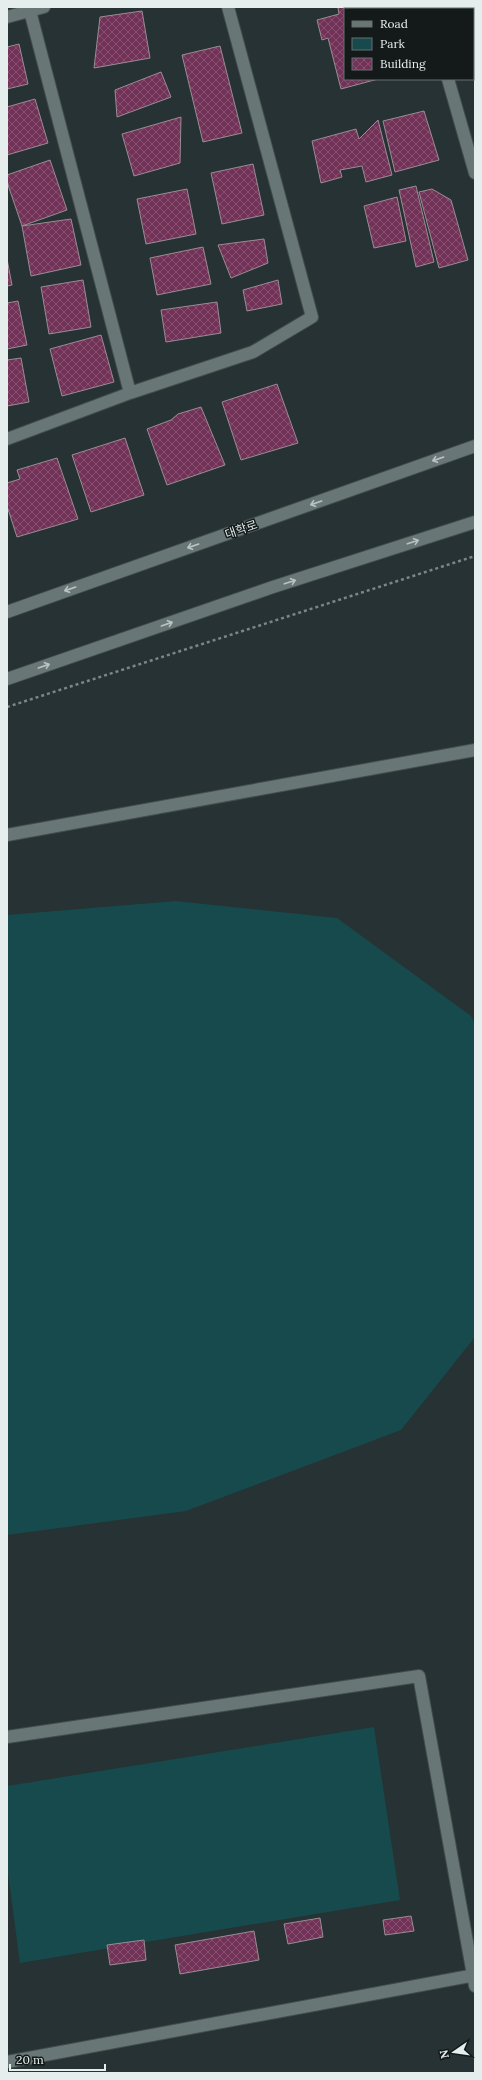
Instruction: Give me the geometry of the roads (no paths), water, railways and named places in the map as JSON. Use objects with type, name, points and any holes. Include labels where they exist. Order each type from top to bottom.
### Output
[{"type":"street","points":[[7,17],[44,7]]},
{"type":"street","points":[[7,439],[130,393],[253,352],[312,316],[228,7]]},
{"type":"street","points":[[30,11],[130,393]]},
{"type":"street","points":[[448,80],[475,173]]},
{"type":"street","name":"대학로","points":[[7,612],[475,446]]},
{"type":"street","points":[[7,679],[273,587],[475,522]]},
{"type":"street","points":[[7,835],[475,750]]},
{"type":"street","points":[[7,1737],[419,1676],[474,1979],[7,2062]]}]
